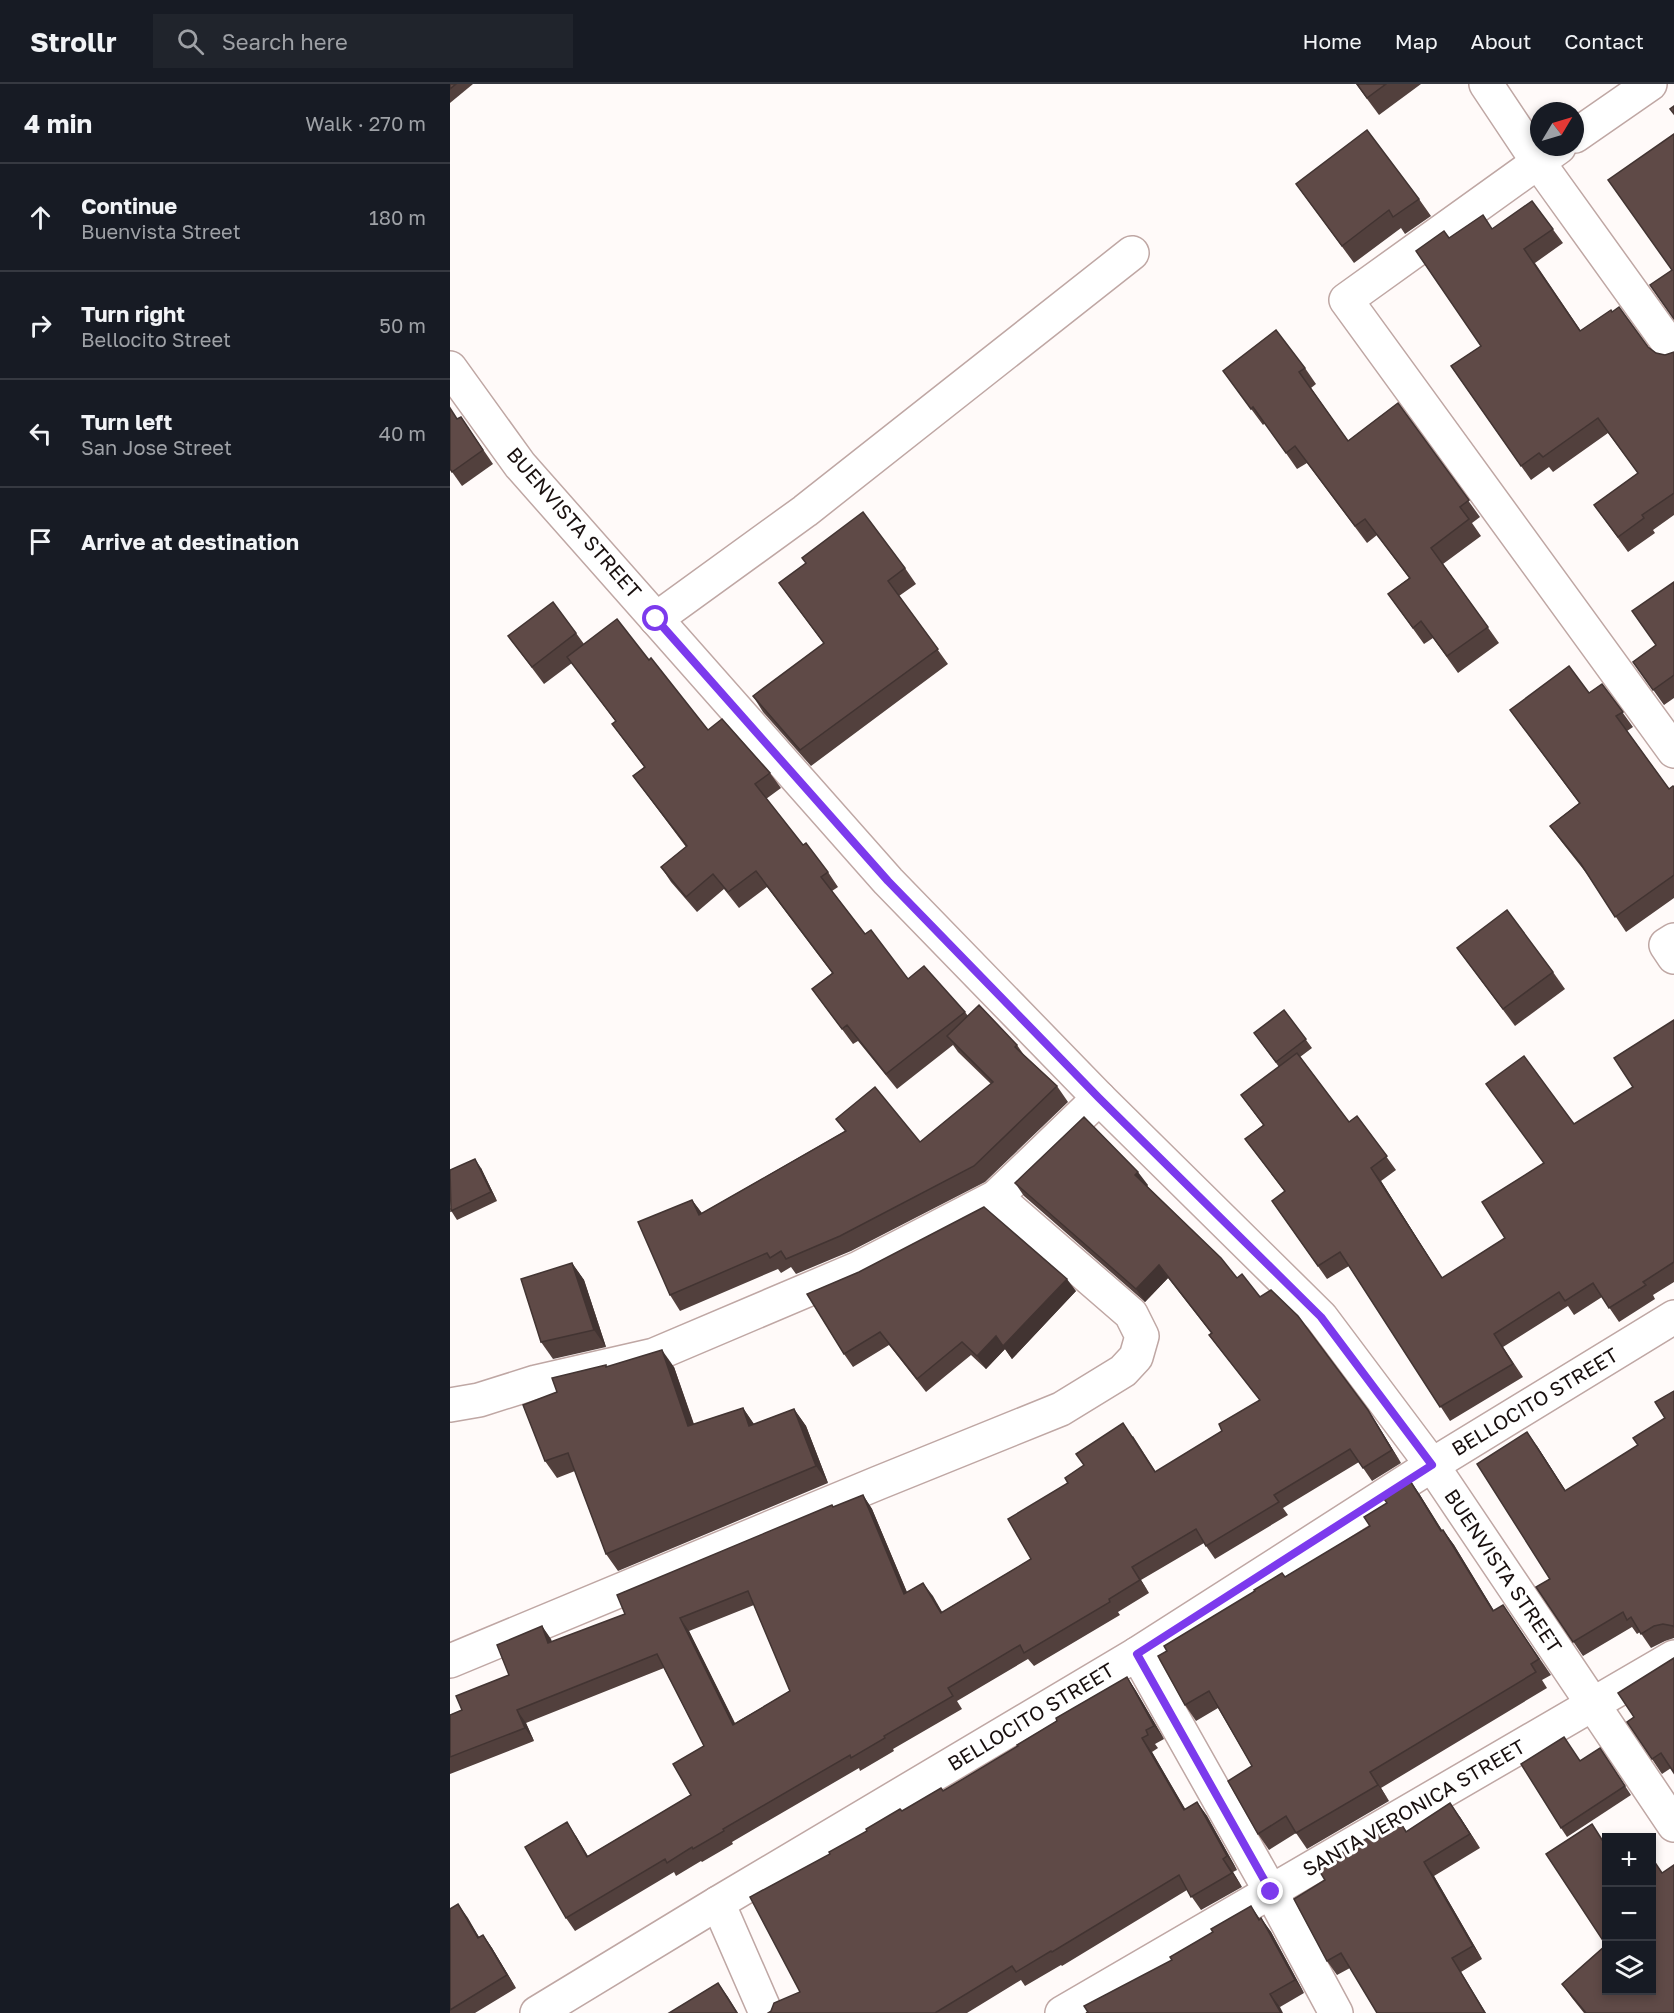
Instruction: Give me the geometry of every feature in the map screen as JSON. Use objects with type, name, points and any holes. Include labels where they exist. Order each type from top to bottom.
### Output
[{"type":"street","points":[[1486,84],[1530,133]]},
{"type":"street","points":[[1584,130],[1650,84]]},
{"type":"street","points":[[1546,156],[1346,300],[1674,751]]},
{"type":"street","points":[[1550,156],[1674,351]]},
{"type":"street","points":[[656,619],[805,511],[1132,253]]},
{"type":"street","name":"BUENVISTA STREET","points":[[450,368],[520,465],[888,881],[1099,1098],[1321,1317],[1432,1465],[1674,1826]]},
{"type":"street","points":[[1674,940],[1666,945],[1674,957]]},
{"type":"street","points":[[452,1400],[479,1400],[536,1382],[654,1354],[858,1268],[996,1197],[1099,1098]]},
{"type":"street","points":[[450,1661],[1061,1409],[1123,1371],[1136,1358],[1142,1336],[1131,1314],[996,1197]]},
{"type":"street","name":"BELLOCITO STREET","points":[[537,2013],[1137,1654],[1432,1465],[1674,1317]]},
{"type":"street","points":[[1137,1654],[1271,1892],[1336,2013]]},
{"type":"street","name":"SANTA VERONICA STREET","points":[[1062,2013],[1674,1657]]},
{"type":"street","points":[[718,1903],[766,2013]]},
{"type":"building","points":[[1357,84],[1386,84],[1367,98]]},
{"type":"building","points":[[1367,130],[1419,199],[1393,217],[1389,210],[1342,246],[1296,184]]},
{"type":"building","points":[[1674,134],[1674,319],[1650,285],[1672,270],[1608,180]]},
{"type":"building","points":[[1532,201],[1553,229],[1524,249],[1580,331],[1619,307],[1648,347],[1656,353],[1665,355],[1674,352],[1674,493],[1642,515],[1644,518],[1618,537],[1594,505],[1638,473],[1598,418],[1543,457],[1539,453],[1521,466],[1451,366],[1481,346],[1416,251],[1444,231],[1449,238],[1483,215],[1492,229]]},
{"type":"building","points":[[1276,330],[1305,368],[1299,372],[1348,441],[1398,403],[1469,500],[1460,507],[1469,519],[1431,548],[1488,627],[1447,656],[1421,621],[1413,628],[1388,594],[1410,578],[1365,519],[1355,526],[1295,446],[1286,453],[1253,407],[1251,409],[1223,371]]},
{"type":"building","points":[[450,408],[457,419],[461,417],[483,450],[452,472],[450,469]]},
{"type":"building","points":[[863,512],[905,568],[888,581],[938,649],[800,750],[753,696],[824,643],[779,583],[806,563],[802,558]]},
{"type":"building","points":[[1674,582],[1674,675],[1653,690],[1633,662],[1656,645],[1632,611]]},
{"type":"building","points":[[553,602],[576,633],[532,667],[508,636]]},
{"type":"building","points":[[617,619],[708,730],[722,719],[770,773],[755,784],[803,845],[806,843],[828,872],[821,877],[865,934],[871,930],[908,979],[924,966],[965,1012],[886,1074],[847,1025],[842,1029],[812,989],[833,973],[756,871],[728,892],[713,874],[686,897],[661,867],[687,846],[633,776],[645,767],[612,724],[616,721],[567,657]]},
{"type":"building","points":[[1569,666],[1589,693],[1602,684],[1623,712],[1616,716],[1669,789],[1674,787],[1674,875],[1615,917],[1581,864],[1550,826],[1580,803],[1510,710]]},
{"type":"building","points":[[1507,910],[1553,972],[1503,1009],[1457,948]]},
{"type":"building","points":[[979,1005],[1017,1045],[1015,1047],[1057,1086],[974,1166],[840,1236],[786,1259],[781,1251],[770,1258],[767,1253],[670,1295],[638,1222],[692,1200],[699,1215],[846,1131],[836,1119],[875,1087],[920,1142],[993,1082],[947,1036]]},
{"type":"building","points":[[1284,1010],[1306,1039],[1276,1062],[1254,1033]]},
{"type":"building","points":[[1674,1020],[1674,1262],[1643,1282],[1646,1285],[1609,1308],[1593,1283],[1565,1301],[1559,1292],[1494,1334],[1513,1364],[1440,1407],[1340,1252],[1318,1266],[1272,1201],[1285,1191],[1245,1139],[1264,1125],[1241,1095],[1297,1053],[1349,1122],[1357,1116],[1387,1156],[1371,1168],[1442,1278],[1505,1238],[1482,1202],[1544,1163],[1486,1084],[1524,1056],[1574,1124],[1633,1087],[1614,1058]]},
{"type":"building","points":[[1084,1117],[1138,1172],[1135,1175],[1221,1258],[1237,1278],[1242,1274],[1260,1297],[1271,1290],[1298,1316],[1368,1410],[1392,1450],[1363,1468],[1350,1449],[1274,1495],[1279,1502],[1206,1546],[1196,1529],[1132,1567],[1140,1580],[1109,1599],[1110,1602],[1024,1653],[1020,1645],[948,1688],[953,1696],[884,1736],[885,1738],[851,1758],[850,1755],[693,1849],[692,1847],[667,1863],[665,1859],[566,1918],[525,1847],[567,1822],[587,1857],[691,1795],[673,1764],[704,1746],[657,1654],[517,1710],[525,1728],[450,1757],[450,1715],[462,1710],[456,1696],[509,1675],[497,1645],[542,1626],[548,1643],[625,1614],[617,1595],[832,1505],[833,1507],[863,1495],[904,1594],[923,1583],[941,1613],[1031,1559],[1008,1519],[1068,1483],[1065,1478],[1084,1465],[1076,1454],[1123,1423],[1155,1472],[1222,1431],[1219,1424],[1260,1400],[1209,1335],[1212,1333],[1159,1265],[1136,1289],[1015,1183]],"holes":[[[748,1591],[790,1691],[733,1725],[680,1618]]]},
{"type":"building","points":[[475,1159],[491,1192],[451,1211],[450,1170]]},
{"type":"building","points":[[984,1207],[1067,1279],[1003,1346],[996,1336],[977,1356],[962,1342],[917,1379],[880,1332],[844,1354],[807,1294],[859,1272]]},
{"type":"building","points":[[572,1263],[594,1330],[541,1342],[521,1279]]},
{"type":"building","points":[[662,1350],[688,1426],[743,1408],[749,1426],[794,1409],[816,1466],[606,1554],[568,1453],[545,1461],[523,1405],[557,1392],[552,1378],[606,1365],[606,1367]]},
{"type":"building","points":[[1674,1391],[1674,1627],[1663,1624],[1654,1626],[1641,1634],[1631,1617],[1627,1620],[1623,1612],[1573,1642],[1536,1587],[1550,1579],[1477,1464],[1527,1432],[1565,1491],[1638,1445],[1633,1438],[1665,1418],[1655,1402]]},
{"type":"building","points":[[1409,1479],[1493,1611],[1503,1605],[1539,1659],[1531,1664],[1536,1672],[1370,1772],[1378,1785],[1296,1833],[1286,1816],[1258,1834],[1228,1781],[1252,1766],[1209,1691],[1185,1705],[1158,1656],[1167,1651],[1164,1646],[1254,1590],[1282,1573],[1285,1577],[1370,1526],[1364,1517],[1387,1503],[1382,1496]]},
{"type":"building","points":[[1674,1658],[1674,1773],[1661,1753],[1652,1759],[1627,1722],[1634,1717],[1618,1693]]},
{"type":"building","points":[[1127,1677],[1154,1726],[1146,1730],[1148,1735],[1142,1738],[1184,1810],[1197,1802],[1227,1856],[1223,1859],[1232,1873],[1191,1897],[1179,1875],[1052,1952],[1016,1972],[1012,1966],[935,2013],[768,2013],[774,2003],[800,1992],[750,1897],[830,1854],[829,1852],[900,1809],[902,1811],[941,1788],[943,1791],[1057,1721],[1056,1718]]},
{"type":"building","points":[[1564,1737],[1580,1761],[1600,1748],[1625,1786],[1561,1828],[1521,1764]]},
{"type":"building","points":[[1450,1803],[1470,1834],[1424,1862],[1473,1946],[1452,1958],[1485,2013],[1377,2013],[1341,1953],[1327,1961],[1294,1899],[1325,1880],[1317,1867],[1399,1820],[1406,1832]]},
{"type":"building","points":[[1592,1824],[1602,1840],[1602,1939],[1546,1854]]},
{"type":"building","points":[[1656,1864],[1662,1873],[1674,1865],[1674,2013],[1586,2013],[1562,1984],[1602,1949],[1602,1995],[1656,1995]]},
{"type":"building","points":[[458,1904],[478,1938],[483,1935],[507,1975],[450,2010],[450,1909]]},
{"type":"building","points":[[1251,1906],[1259,1920],[1261,1918],[1295,1980],[1270,1994],[1281,2013],[1086,2013],[1088,2012],[1084,2006],[1172,1960],[1170,1957],[1213,1932],[1211,1929]]},
{"type":"building","points":[[718,1983],[737,2013],[669,2013]]},
{"type":"route","points":[[656,619],[888,881],[1099,1098],[1321,1317],[1432,1465],[1137,1654],[1271,1892]]}]
